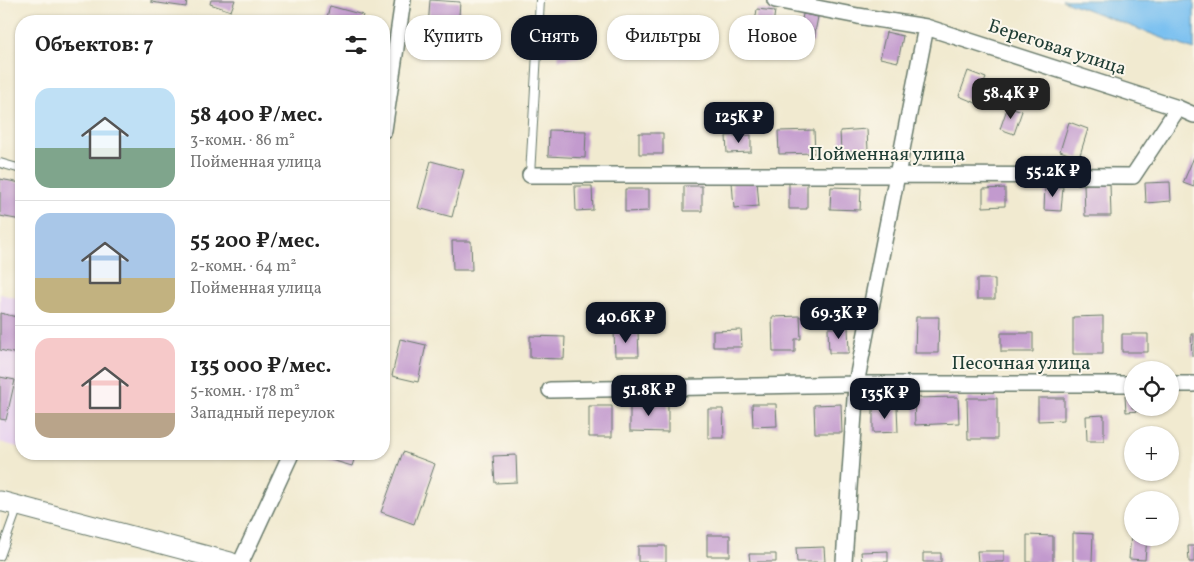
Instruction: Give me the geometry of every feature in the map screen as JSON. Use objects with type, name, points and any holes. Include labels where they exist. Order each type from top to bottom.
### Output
[{"type":"street","points":[[390,89],[403,0]]},
{"type":"street","name":"Береговая улица","points":[[775,0],[926,27],[1178,108],[1194,115]]},
{"type":"street","points":[[844,562],[856,384],[926,27]]},
{"type":"street","name":"Пойменная улица","points":[[530,175],[1133,176],[1178,108]]},
{"type":"street","name":"Песочная улица","points":[[550,390],[856,384],[1124,384]]},
{"type":"street","points":[[1179,384],[1194,384]]},
{"type":"street","points":[[241,562],[288,460]]},
{"type":"street","points":[[0,501],[230,562]]},
{"type":"lane","points":[[530,175],[540,0]]},
{"type":"lane","points":[[0,163],[15,167]]},
{"type":"lane","points":[[0,556],[18,506]]},
{"type":"shaded area","points":[[0,294],[15,298],[15,446],[0,442]]},
{"type":"water","points":[[1062,0],[1194,0],[1194,50]]},
{"type":"building","points":[[151,0],[187,0],[186,7],[151,2]]},
{"type":"building","points":[[211,0],[235,0],[231,11],[210,4]]},
{"type":"building","points":[[430,0],[460,2],[459,15],[429,15]]},
{"type":"building","points":[[330,6],[363,15],[328,15]]},
{"type":"building","points":[[757,9],[775,11],[774,15],[756,15]]},
{"type":"building","points":[[815,16],[818,17],[815,33]]},
{"type":"building","points":[[886,32],[903,36],[898,62],[880,58]]},
{"type":"building","points":[[968,71],[986,78],[976,103],[959,96]]},
{"type":"building","points":[[1008,106],[1022,111],[1014,134],[1000,129]]},
{"type":"building","points":[[1069,122],[1088,129],[1079,158],[1060,151]]},
{"type":"building","points":[[867,129],[868,151],[841,152],[840,131]]},
{"type":"building","points":[[549,130],[586,131],[585,158],[548,156]]},
{"type":"building","points":[[814,130],[815,153],[779,154],[778,131]]},
{"type":"building","points":[[639,133],[663,133],[663,154],[639,154]]},
{"type":"building","points":[[751,135],[751,152],[727,153],[726,136]]},
{"type":"building","points":[[1194,157],[1194,187],[1183,183]]},
{"type":"building","points":[[431,161],[464,170],[452,217],[418,208]]},
{"type":"building","points":[[0,179],[15,182],[15,219],[0,216]]},
{"type":"building","points":[[757,181],[759,206],[734,208],[732,182]]},
{"type":"building","points":[[1170,182],[1171,201],[1146,203],[1145,183]]},
{"type":"building","points":[[789,183],[807,183],[807,209],[789,209]]},
{"type":"building","points":[[1084,184],[1110,184],[1111,216],[1085,216]]},
{"type":"building","points":[[575,186],[592,186],[593,210],[576,211]]},
{"type":"building","points":[[684,186],[702,186],[702,211],[684,211]]},
{"type":"building","points":[[1045,186],[1063,187],[1061,211],[1044,210]]},
{"type":"building","points":[[831,187],[861,188],[860,210],[830,209]]},
{"type":"building","points":[[1005,188],[1005,206],[983,207],[983,189]]},
{"type":"building","points":[[625,189],[649,189],[649,211],[625,212]]},
{"type":"building","points":[[452,241],[471,241],[472,270],[453,270]]},
{"type":"building","points":[[977,279],[995,279],[995,299],[977,299]]},
{"type":"building","points":[[0,313],[15,317],[15,354],[0,350]]},
{"type":"building","points":[[800,316],[801,339],[795,339],[795,352],[773,352],[772,317]]},
{"type":"building","points":[[1103,316],[1103,354],[1073,354],[1073,317]]},
{"type":"building","points":[[916,317],[939,317],[938,353],[915,353]]},
{"type":"building","points":[[848,327],[849,353],[829,353],[828,328]]},
{"type":"building","points":[[741,330],[742,347],[713,347],[713,331]]},
{"type":"building","points":[[614,332],[638,332],[639,356],[615,356]]},
{"type":"building","points":[[1001,333],[1033,333],[1033,352],[1001,352]]},
{"type":"building","points":[[1122,334],[1148,334],[1148,352],[1122,352]]},
{"type":"building","points":[[1191,334],[1194,334],[1194,356],[1192,356]]},
{"type":"building","points":[[530,336],[565,337],[564,359],[530,358]]},
{"type":"building","points":[[400,339],[426,345],[418,382],[392,376]]},
{"type":"building","points":[[0,377],[15,380],[6,420],[0,419]]},
{"type":"building","points":[[958,397],[959,423],[915,425],[914,398]]},
{"type":"building","points":[[967,398],[997,398],[997,439],[968,439]]},
{"type":"building","points":[[1038,398],[1064,398],[1064,420],[1038,421]]},
{"type":"building","points":[[630,403],[668,403],[668,432],[630,431]]},
{"type":"building","points":[[752,404],[776,404],[777,426],[753,427]]},
{"type":"building","points":[[841,404],[842,433],[815,433],[814,405]]},
{"type":"building","points":[[589,406],[612,406],[612,437],[589,437]]},
{"type":"building","points":[[897,407],[898,432],[873,433],[873,408]]},
{"type":"building","points":[[708,409],[723,409],[724,438],[708,438]]},
{"type":"building","points":[[1104,415],[1104,441],[1087,441],[1086,416]]},
{"type":"building","points":[[403,452],[435,464],[414,524],[381,512]]},
{"type":"building","points":[[516,455],[517,482],[495,483],[493,456]]},
{"type":"building","points":[[331,460],[354,460],[352,466]]},
{"type":"building","points":[[1073,533],[1093,534],[1092,562],[1073,562]]},
{"type":"building","points":[[707,535],[730,535],[730,556],[707,556]]},
{"type":"building","points":[[1027,535],[1053,536],[1053,562],[1027,562]]},
{"type":"building","points":[[638,546],[666,546],[666,562],[638,562]]},
{"type":"building","points":[[1130,546],[1146,546],[1145,560],[1129,559]]},
{"type":"building","points":[[1188,546],[1194,546],[1194,562],[1189,562]]},
{"type":"building","points":[[824,547],[825,562],[797,562],[796,548]]},
{"type":"building","points":[[888,551],[888,562],[862,562],[861,552]]},
{"type":"building","points":[[977,551],[1004,551],[1004,562],[978,562]]},
{"type":"building","points":[[923,553],[941,553],[941,562],[923,562]]},
{"type":"building","points":[[749,554],[776,554],[776,562],[750,562]]}]
